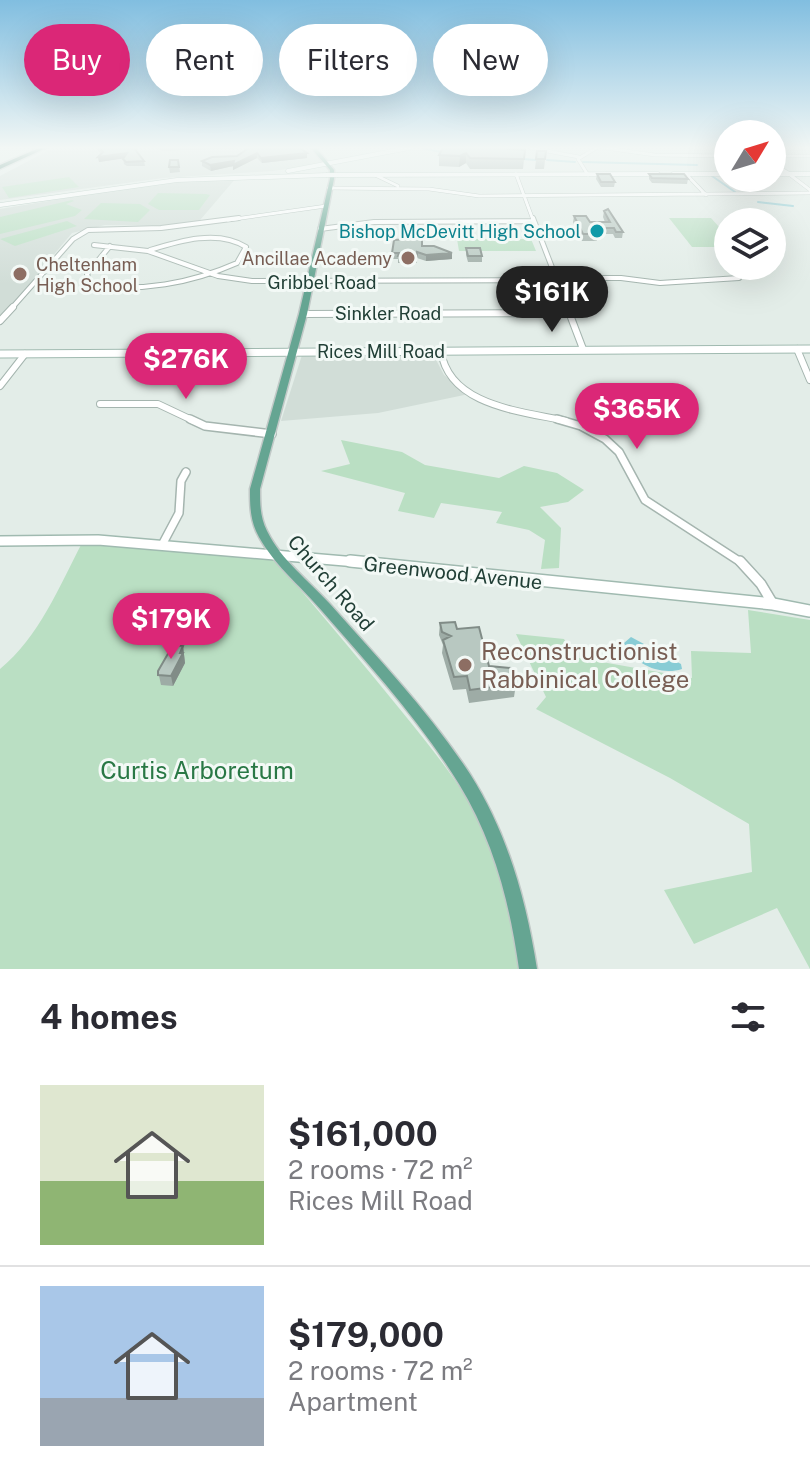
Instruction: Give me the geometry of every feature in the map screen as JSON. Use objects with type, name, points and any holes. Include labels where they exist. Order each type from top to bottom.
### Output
[{"type":"main road","points":[[0,203],[69,193]]},
{"type":"main road","name":"Church Road","points":[[328,193],[303,314],[255,489],[257,519],[277,553],[366,654],[449,756],[494,836],[513,882],[528,969]]},
{"type":"main road","name":"Rices Mill Road","points":[[0,354],[810,349]]},
{"type":"main road","name":"Greenwood Avenue","points":[[0,541],[98,540],[277,553],[551,584],[773,604],[810,611]]},
{"type":"street","points":[[456,193],[768,193]]},
{"type":"street","points":[[524,195],[583,349]]},
{"type":"street","points":[[0,321],[82,231],[95,227],[179,228],[326,206]]},
{"type":"street","points":[[320,229],[378,221],[534,221]]},
{"type":"street","points":[[110,246],[87,274],[90,284],[114,288],[181,281],[239,261],[245,245],[236,240],[215,238],[148,251]]},
{"type":"street","name":"Gribbel Road","points":[[94,245],[148,251],[211,273],[252,281],[613,278],[660,283],[714,280]]},
{"type":"street","name":"Sinkler Road","points":[[303,314],[568,313]]},
{"type":"street","points":[[797,349],[809,376]]},
{"type":"street","points":[[441,351],[442,364],[449,377],[470,393],[502,407],[579,426],[607,441],[622,455],[633,485],[645,500],[743,562],[763,585],[773,604]]},
{"type":"street","points":[[0,386],[25,354]]},
{"type":"street","points":[[100,404],[162,405],[205,426],[272,434]]},
{"type":"street","points":[[162,545],[179,513],[181,481],[186,472]]},
{"type":"shaded area","points":[[0,193],[50,193],[0,200]]},
{"type":"shaded area","name":"Cheltenham High School","points":[[95,193],[223,193],[195,226],[105,225],[72,233],[0,319],[0,209]]},
{"type":"shaded area","points":[[433,354],[444,375],[469,394],[378,413],[281,421],[302,355]]},
{"type":"green space","points":[[6,193],[39,193],[9,198]]},
{"type":"green space","points":[[158,193],[210,195],[199,210],[159,210],[148,204]]},
{"type":"green space","points":[[72,200],[66,204],[82,210],[75,216],[0,234],[0,217]]},
{"type":"green space","points":[[101,203],[140,204],[150,210],[138,222],[84,219]]},
{"type":"green space","points":[[669,218],[711,218],[714,221],[714,247],[692,247]]},
{"type":"green space","points":[[67,221],[77,226],[15,246],[0,239]]},
{"type":"green space","points":[[457,239],[531,239],[536,251],[459,251]]},
{"type":"green space","points":[[341,440],[402,452],[425,465],[499,478],[524,466],[557,473],[584,490],[568,502],[540,507],[561,528],[559,568],[541,569],[545,540],[529,530],[496,523],[502,512],[441,503],[434,518],[398,511],[405,493],[321,471],[350,464]]},
{"type":"green space","name":"Curtis Arboretum","points":[[82,543],[274,559],[428,744],[473,809],[502,875],[520,969],[0,969],[0,669],[37,627]]},
{"type":"green space","points":[[748,610],[810,620],[810,969],[777,908],[694,944],[664,890],[752,872],[749,824],[670,778],[536,709],[546,697],[516,634],[564,639],[574,657],[692,678],[691,651],[751,653]]},
{"type":"water","points":[[631,637],[681,664],[682,669],[665,671],[641,662],[624,643]]},
{"type":"building","points":[[608,209],[623,232],[616,232],[614,228],[594,228],[598,234],[583,234],[574,216],[586,216],[590,222],[610,222],[604,211]]},
{"type":"building","points":[[422,238],[422,246],[434,246],[452,253],[426,255],[417,252],[417,256],[398,256],[399,253],[392,253],[394,240]]},
{"type":"building","points":[[466,248],[480,248],[482,256],[468,256]]},
{"type":"building","name":"Reconstructionist Rabbinical College","points":[[455,622],[457,629],[479,627],[489,666],[511,668],[516,684],[470,690],[467,676],[454,677],[443,640],[451,636],[442,632],[440,623]]},
{"type":"building","points":[[173,645],[183,646],[180,653],[183,653],[171,676],[158,675],[158,671]]},
{"type":"waterway","points":[[758,202],[793,206]]},
{"type":"place","name":"Bishop McDevitt High School","points":[[597,231]]},
{"type":"place","name":"Ancillae Academy","points":[[408,258]]},
{"type":"place","name":"Cheltenham High School","points":[[20,274]]},
{"type":"place","name":"Reconstructionist Rabbinical College","points":[[465,665]]}]
